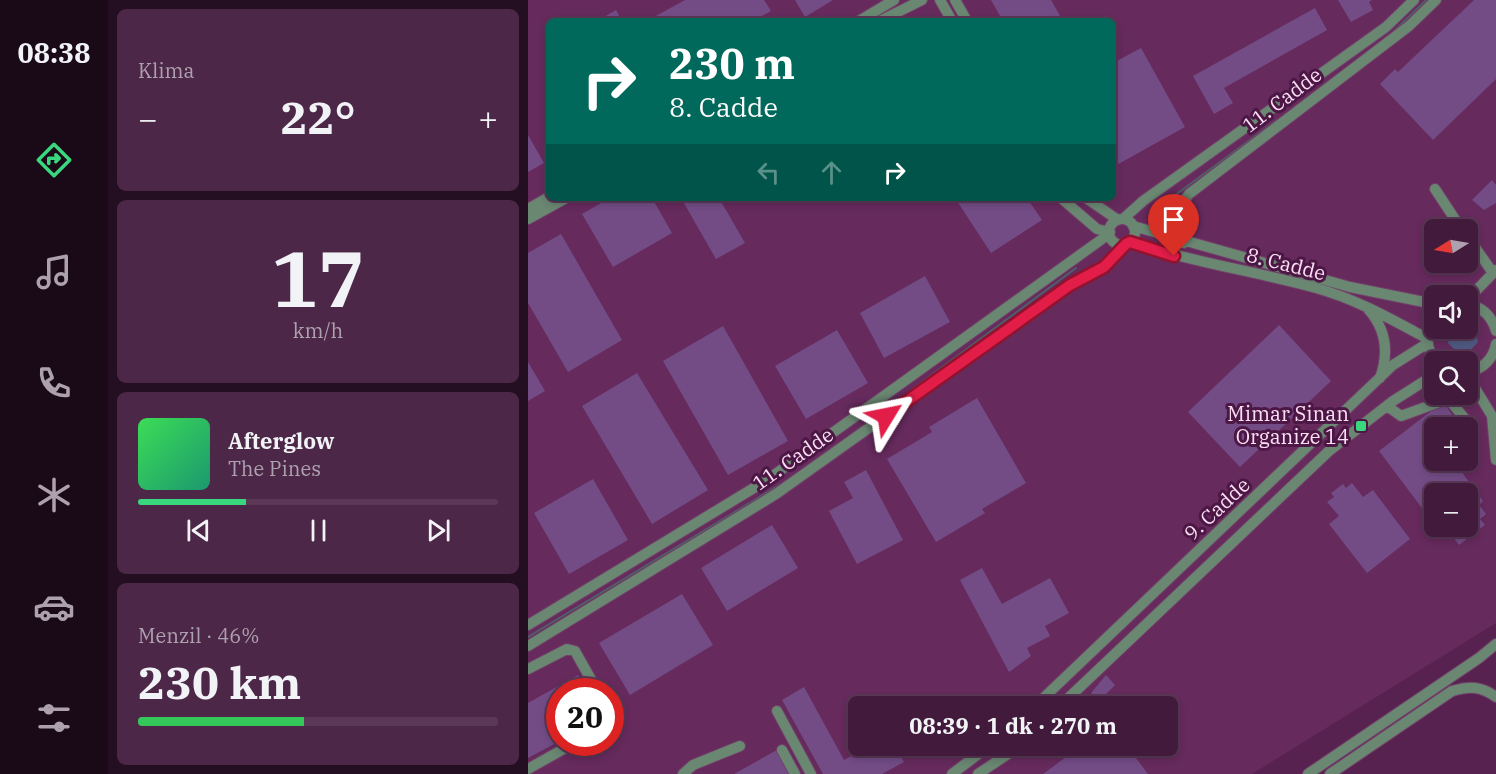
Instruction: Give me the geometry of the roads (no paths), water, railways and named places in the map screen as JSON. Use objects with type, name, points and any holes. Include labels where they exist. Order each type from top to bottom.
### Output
[{"type":"street","points":[[864,18],[894,0]]},
{"type":"street","points":[[886,18],[922,0]]},
{"type":"street","points":[[939,0],[950,18]]},
{"type":"street","points":[[955,0],[965,18]]},
{"type":"street","name":"11. Cadde","points":[[1121,220],[1143,201],[1386,27],[1414,0]]},
{"type":"street","name":"11. Cadde","points":[[1184,243],[1179,229],[1179,216],[1182,204],[1189,194],[1409,26],[1437,0]]},
{"type":"street","points":[[1435,189],[1455,219]]},
{"type":"street","points":[[528,209],[546,199]]},
{"type":"street","points":[[528,219],[561,201]]},
{"type":"street","points":[[1064,201],[1097,229],[1110,233]]},
{"type":"street","points":[[1091,201],[1133,226],[1134,235],[1128,243],[1113,242],[1110,233],[1111,225],[1121,220]]},
{"type":"street","name":"8. Cadde","points":[[1133,226],[1184,243],[1350,287],[1424,302]]},
{"type":"street","name":"11. Cadde","points":[[528,625],[767,480],[1110,233]]},
{"type":"street","name":"11. Cadde","points":[[528,646],[776,494],[1070,285],[1104,267],[1128,243]]},
{"type":"street","name":"8. Cadde","points":[[1128,243],[1174,256],[1317,288],[1366,306],[1428,341]]},
{"type":"street","points":[[1478,250],[1494,271],[1478,289]]},
{"type":"street","points":[[1366,306],[1377,320],[1383,337],[1385,354],[1380,378]]},
{"type":"street","points":[[1478,308],[1491,319],[1496,331]]},
{"type":"street","points":[[1428,341],[1432,351]]},
{"type":"street","name":"9. Cadde","points":[[1046,696],[1393,365],[1428,341]]},
{"type":"street","points":[[1478,369],[1484,366],[1496,348]]},
{"type":"street","name":"9. Cadde","points":[[1071,696],[1329,451],[1387,406],[1424,382]]},
{"type":"street","points":[[1478,392],[1492,416],[1496,460]]},
{"type":"street","points":[[1387,406],[1401,416],[1445,400],[1452,403],[1463,417]]},
{"type":"street","points":[[1308,774],[1479,658],[1496,644]]},
{"type":"street","points":[[528,669],[567,649],[575,651],[590,678]]},
{"type":"street","points":[[1330,774],[1452,691],[1467,686],[1486,689],[1496,697]]},
{"type":"street","points":[[777,711],[811,774]]},
{"type":"street","points":[[683,774],[693,765],[740,746]]},
{"type":"street","points":[[782,750],[795,774]]},
{"type":"street","points":[[528,769],[551,756]]},
{"type":"street","points":[[952,774],[976,756]]},
{"type":"street","points":[[978,774],[1005,756]]},
{"type":"waterway","points":[[1394,31],[1426,0]]},
{"type":"waterway","points":[[1167,201],[1277,120]]},
{"type":"waterway","points":[[852,434],[1076,268]]},
{"type":"waterway","points":[[528,637],[781,484]]},
{"type":"place","name":"Mimar Sinan Organize 14","points":[[1361,426]]}]
